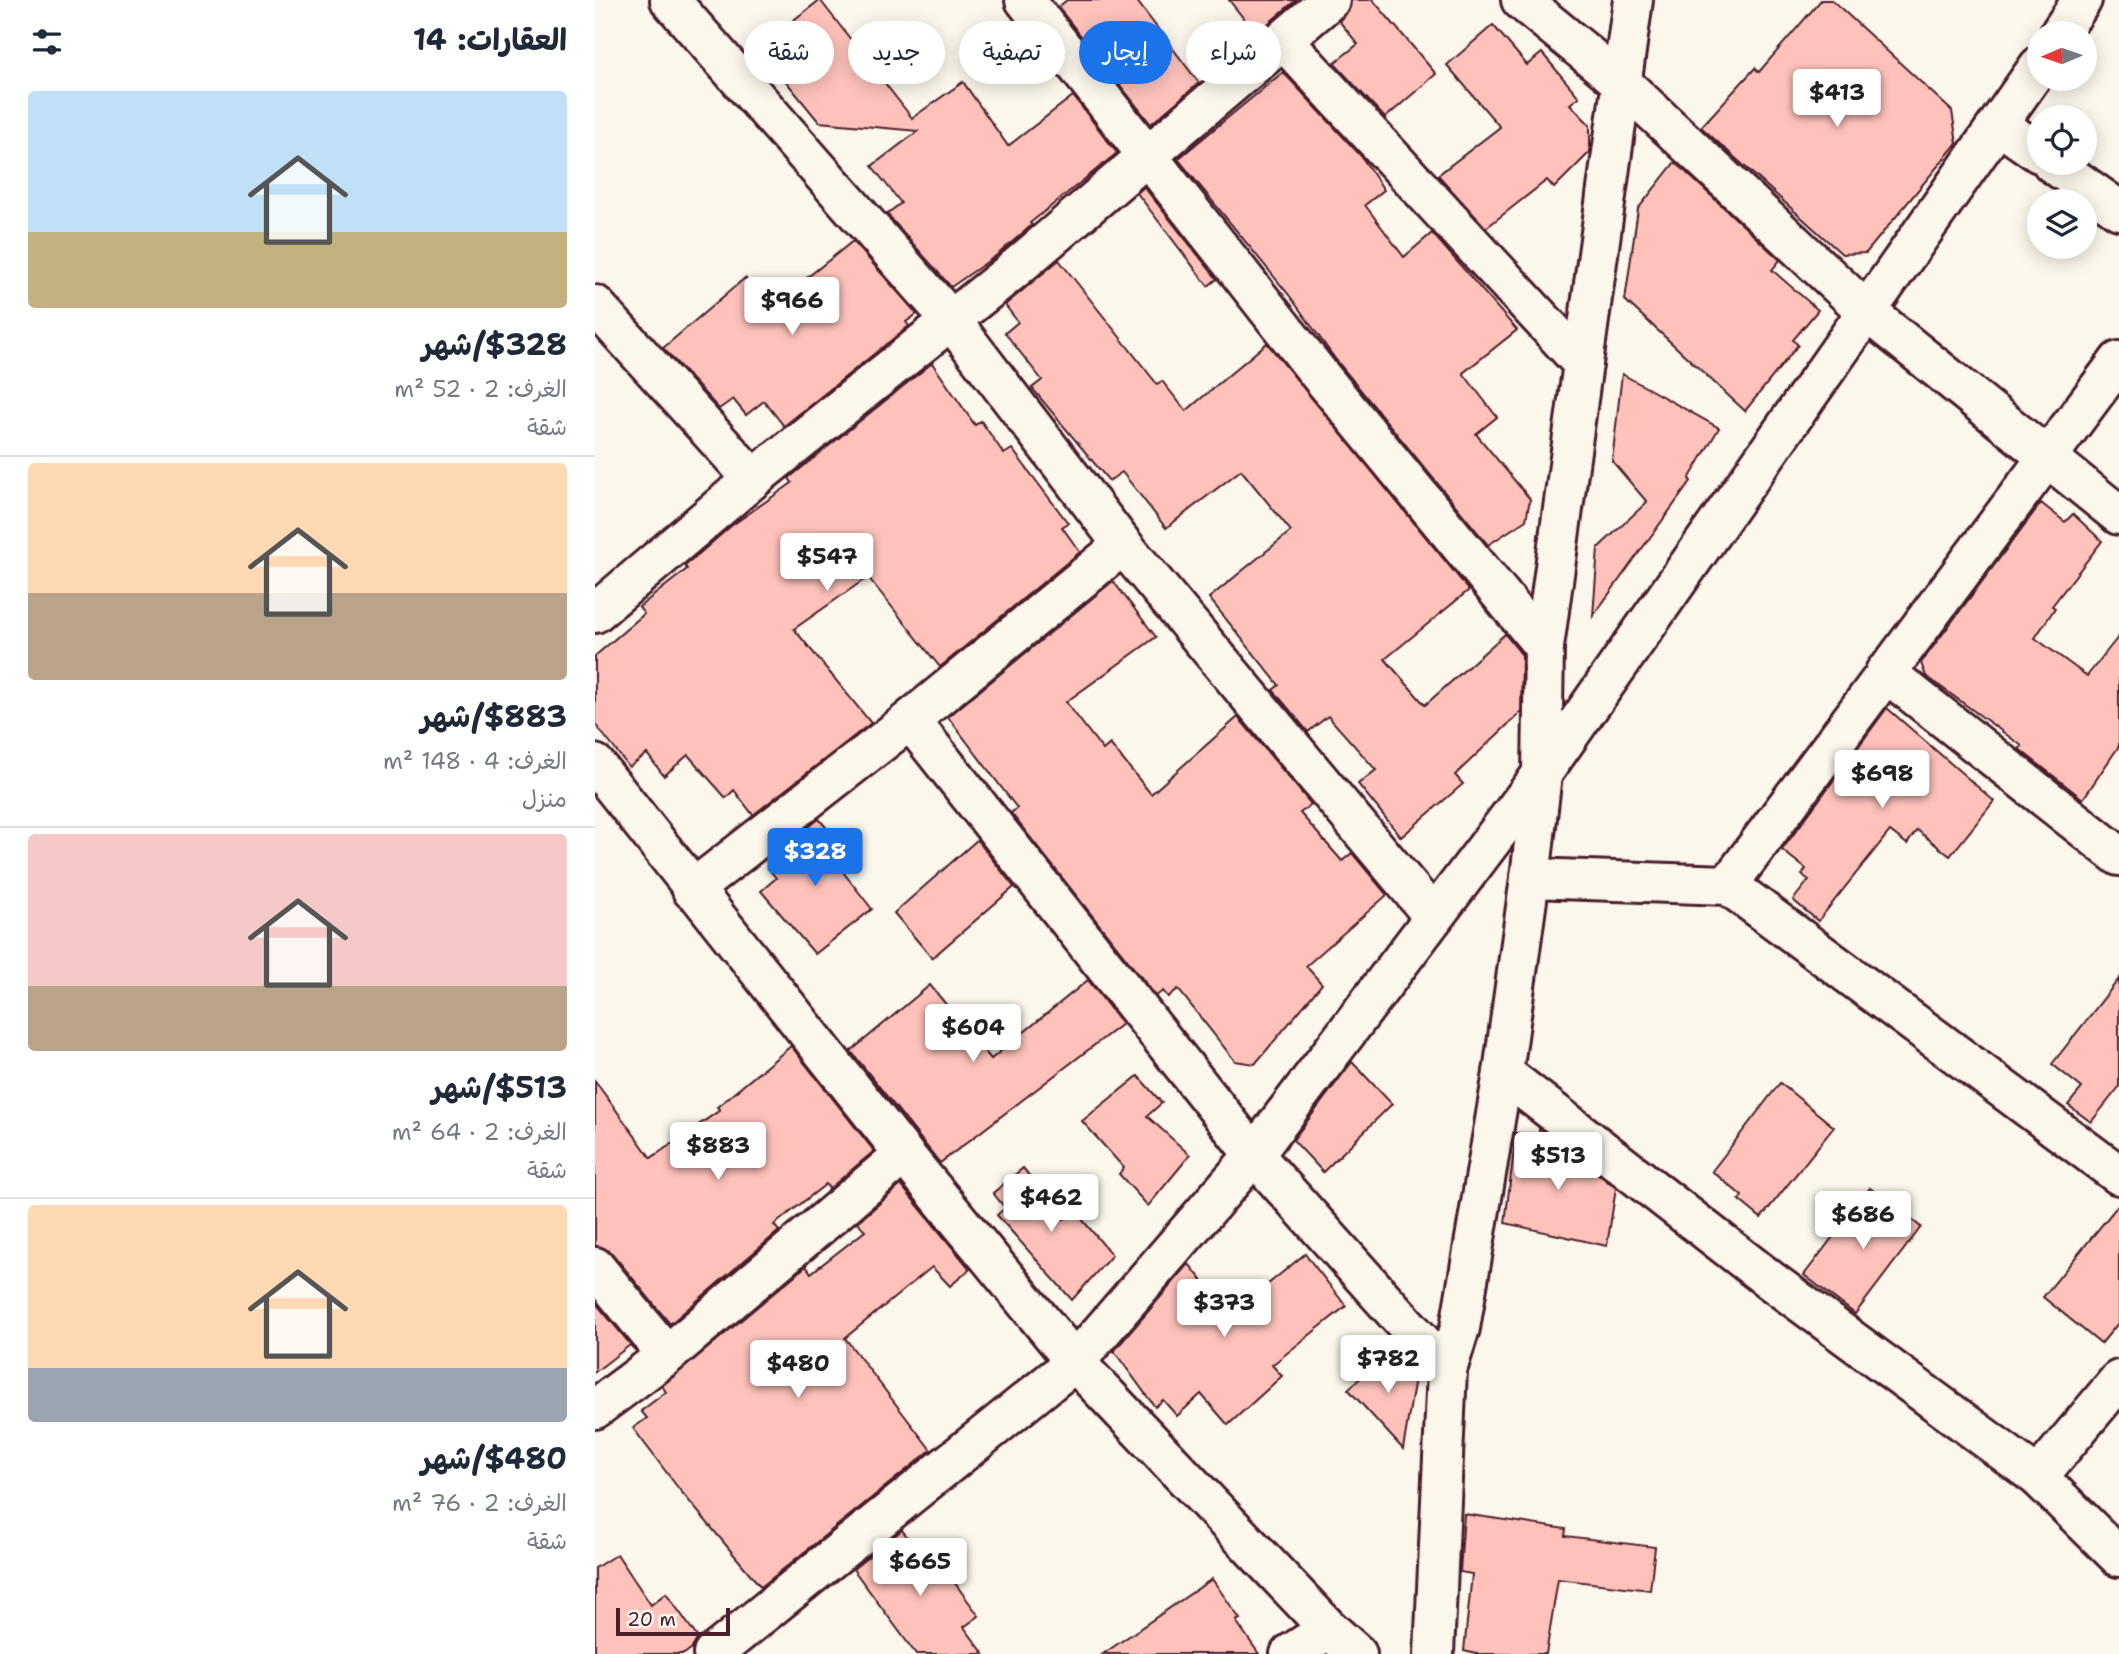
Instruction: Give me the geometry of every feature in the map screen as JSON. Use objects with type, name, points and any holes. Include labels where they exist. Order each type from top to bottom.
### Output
[{"type":"street","points":[[670,0],[951,320],[1123,545],[1433,916]]},
{"type":"street","points":[[1025,0],[1319,374],[1544,647]]},
{"type":"street","points":[[595,613],[753,479],[951,320],[1149,155],[1330,0]]},
{"type":"street","points":[[1521,0],[1622,83],[1867,312],[2119,515]]},
{"type":"street","points":[[1434,1654],[1447,1370],[1460,1328],[1503,1073],[1530,878],[1542,774],[1544,647],[1633,0]]},
{"type":"street","points":[[2068,21],[2082,0]]},
{"type":"street","points":[[1283,40],[1583,364]]},
{"type":"street","points":[[713,1654],[1075,1362],[1254,1155],[1542,774],[2027,84]]},
{"type":"street","points":[[1999,125],[2027,145]]},
{"type":"street","points":[[2069,175],[2119,210]]},
{"type":"street","points":[[595,305],[753,479]]},
{"type":"street","points":[[1728,885],[2119,361]]},
{"type":"street","points":[[692,890],[911,720],[1123,545]]},
{"type":"street","points":[[1885,672],[2119,856]]},
{"type":"street","points":[[911,720],[1254,1155],[1447,1370]]},
{"type":"street","points":[[595,764],[692,890],[1075,1362],[1329,1629],[1357,1654]]},
{"type":"street","points":[[1530,878],[1728,885],[2119,1175]]},
{"type":"street","points":[[1503,1073],[1770,1280],[2038,1477],[2119,1557]]},
{"type":"street","points":[[595,1409],[667,1355],[904,1154]]},
{"type":"street","points":[[595,1267],[667,1355]]},
{"type":"street","points":[[2038,1477],[2119,1380]]},
{"type":"street","points":[[1290,1654],[1329,1629]]},
{"type":"building","points":[[820,0],[848,36],[848,84],[885,84],[912,118],[960,84],[964,84],[1008,146],[1073,96],[1117,153],[1030,223],[1032,225],[997,255],[951,287],[887,214],[901,203],[872,166],[918,131],[819,122],[788,84],[834,84],[834,21],[792,21]]},
{"type":"building","points":[[1067,0],[1136,0],[1152,21],[1079,21],[1079,33],[1058,7]]},
{"type":"building","points":[[1229,0],[1296,0],[1271,21],[1246,21]]},
{"type":"building","points":[[1351,0],[1373,0],[1436,74],[1385,118],[1334,63],[1358,44],[1339,21],[1350,8]]},
{"type":"building","points":[[1821,0],[1832,0],[1952,111],[1957,143],[1866,253],[1842,254],[1701,127],[1755,68],[1759,72]]},
{"type":"building","points":[[1493,25],[1527,65],[1542,53],[1579,97],[1570,104],[1590,125],[1590,152],[1554,188],[1547,180],[1486,228],[1438,175],[1500,127],[1447,65]]},
{"type":"building","points":[[1172,47],[1186,66],[1186,84],[1198,84],[1151,124],[1119,84],[1172,84]]},
{"type":"building","points":[[1283,72],[1361,156],[1384,190],[1365,205],[1404,257],[1432,233],[1517,330],[1463,373],[1497,417],[1476,434],[1530,499],[1526,520],[1488,545],[1336,360],[1289,295],[1178,159],[1269,84],[1281,84]]},
{"type":"building","points":[[1675,162],[1780,260],[1772,270],[1818,310],[1793,340],[1798,345],[1745,411],[1625,300],[1638,209]]},
{"type":"building","points":[[1144,187],[1217,279],[1208,286],[1137,193]]},
{"type":"building","points":[[853,241],[917,314],[906,322],[909,326],[784,426],[764,401],[746,415],[733,399],[719,409],[663,348],[745,278],[770,307]]},
{"type":"building","points":[[1059,260],[1157,384],[1162,381],[1186,411],[1267,343],[1469,590],[1385,659],[1425,705],[1505,634],[1522,655],[1521,712],[1455,775],[1463,784],[1401,837],[1358,784],[1376,770],[1328,716],[1308,732],[1273,690],[1279,685],[1209,598],[1291,531],[1241,470],[1166,528],[1122,472],[1109,481],[1032,388],[1042,380],[1005,333],[1018,322],[1005,305]]},
{"type":"building","points":[[932,363],[975,425],[981,421],[1004,454],[1012,449],[1068,523],[1062,527],[1080,552],[940,667],[868,577],[794,629],[871,723],[753,815],[734,790],[726,798],[688,755],[664,776],[647,754],[629,767],[595,724],[595,656],[644,614],[639,607],[687,569],[685,566],[731,526],[792,483],[789,478]]},
{"type":"building","points":[[1622,374],[1719,428],[1689,479],[1691,481],[1593,616],[1598,548],[1647,502],[1612,461]]},
{"type":"building","points":[[2041,503],[2065,522],[2073,514],[2102,541],[2052,606],[2055,608],[2035,638],[2087,676],[2119,636],[2119,746],[2083,799],[2019,749],[2022,746],[1926,676],[1921,663]]},
{"type":"building","points":[[1113,581],[1156,637],[1066,702],[1103,750],[1110,744],[1151,794],[1238,717],[1311,804],[1300,813],[1342,861],[1352,853],[1387,895],[1306,966],[1322,984],[1255,1064],[1235,1061],[1178,989],[1168,997],[1163,991],[1156,996],[1011,813],[1017,808],[948,717]]},
{"type":"building","points":[[1887,708],[1994,801],[1950,856],[1917,830],[1907,844],[1890,831],[1818,921],[1793,900],[1809,880],[1802,875],[1806,869],[1782,850]]},
{"type":"building","points":[[819,819],[848,853],[836,863],[872,909],[815,954],[761,891],[776,878],[768,868],[778,859],[773,854]]},
{"type":"building","points":[[977,840],[1014,887],[932,958],[894,913]]},
{"type":"building","points":[[2119,979],[2119,1087],[2091,1122],[2068,1105],[2082,1088],[2052,1064]]},
{"type":"building","points":[[1088,980],[1122,1024],[940,1163],[851,1051],[930,985],[991,1059]]},
{"type":"building","points":[[791,1046],[874,1151],[829,1189],[826,1184],[774,1225],[779,1231],[670,1324],[612,1253],[595,1246],[595,1081],[651,1158],[720,1110],[717,1107]]},
{"type":"building","points":[[1352,1062],[1392,1104],[1323,1172],[1293,1140]]},
{"type":"building","points":[[1138,1076],[1162,1103],[1147,1116],[1190,1155],[1148,1206],[1119,1174],[1124,1168],[1082,1121]]},
{"type":"building","points":[[1780,1083],[1834,1127],[1761,1218],[1739,1200],[1742,1196],[1712,1171]]},
{"type":"building","points":[[1539,1128],[1616,1188],[1607,1246],[1505,1223],[1516,1133],[1539,1134]]},
{"type":"building","points":[[1023,1168],[1064,1219],[1076,1212],[1112,1255],[1072,1300],[997,1215],[1005,1208],[993,1193]]},
{"type":"building","points":[[901,1185],[970,1269],[950,1286],[932,1267],[845,1338],[931,1450],[761,1587],[679,1489],[633,1428],[647,1418],[641,1411],[666,1392],[662,1386],[806,1266],[811,1273],[865,1231],[858,1222]]},
{"type":"building","points":[[1870,1188],[1921,1227],[1855,1314],[1804,1275]]},
{"type":"building","points":[[2119,1204],[2119,1322],[2101,1344],[2043,1297]]},
{"type":"building","points":[[1305,1254],[1346,1306],[1272,1365],[1282,1376],[1228,1425],[1201,1394],[1177,1416],[1163,1400],[1155,1407],[1114,1351],[1189,1264],[1230,1315]]},
{"type":"building","points":[[595,1302],[636,1351],[630,1345],[595,1372]]},
{"type":"building","points":[[1392,1350],[1415,1378],[1403,1449],[1348,1389]]},
{"type":"building","points":[[1464,1514],[1566,1529],[1565,1536],[1655,1547],[1650,1590],[1558,1579],[1546,1654],[1476,1654],[1464,1651],[1472,1574],[1460,1572]]},
{"type":"building","points":[[902,1530],[915,1547],[924,1541],[979,1616],[964,1627],[984,1654],[916,1654],[853,1569]]},
{"type":"building","points":[[617,1554],[651,1605],[666,1593],[698,1638],[684,1654],[595,1654],[595,1568]]},
{"type":"building","points":[[1212,1579],[1240,1619],[1236,1621],[1259,1654],[1103,1654]]}]
